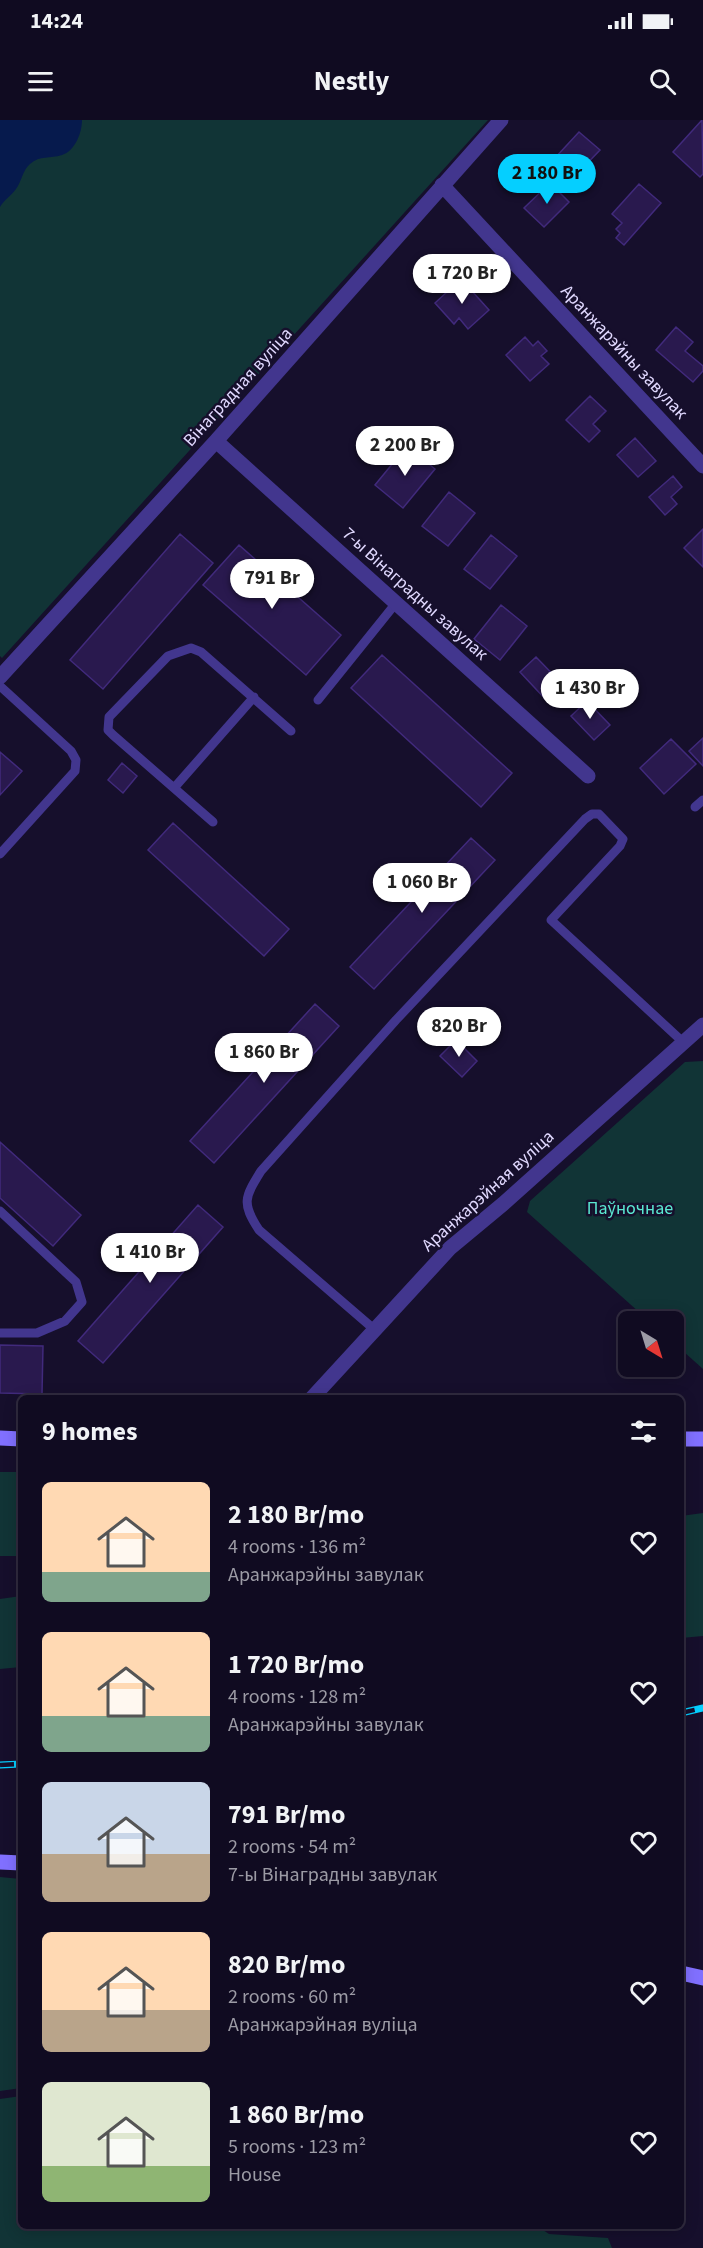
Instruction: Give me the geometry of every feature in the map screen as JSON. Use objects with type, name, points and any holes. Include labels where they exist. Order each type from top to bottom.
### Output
[{"type":"street","name":"Вінаградная вуліца","points":[[0,677],[216,441],[501,120]]},
{"type":"street","name":"Аранжарэйны завулак","points":[[442,185],[703,466]]},
{"type":"street","name":"7-ы Вінаградны завулак","points":[[216,441],[588,776]]},
{"type":"street","name":"Аранжарэйная вуліца","points":[[315,1395],[450,1248],[503,1204],[703,1025]]},
{"type":"street","points":[[0,1438],[18,1439]]},
{"type":"street","points":[[684,1439],[703,1439]]},
{"type":"street","points":[[0,1862],[18,1863]]},
{"type":"street","points":[[684,1974],[703,1978]]},
{"type":"lane","points":[[318,700],[396,603]]},
{"type":"lane","points":[[213,822],[108,730],[109,717],[168,656],[191,648],[201,652],[291,731]]},
{"type":"lane","points":[[0,686],[71,751],[76,760],[75,771],[0,854]]},
{"type":"lane","points":[[174,788],[254,697]]},
{"type":"lane","points":[[695,807],[703,800]]},
{"type":"lane","points":[[375,1330],[259,1230],[248,1214],[248,1193],[261,1171],[396,1020],[592,814],[599,814],[623,839],[620,846],[551,920],[683,1042]]},
{"type":"lane","points":[[0,1210],[76,1282],[82,1302],[65,1321],[37,1333],[0,1333]]},
{"type":"green space","points":[[0,120],[488,120],[2,658],[0,656]]},
{"type":"green space","name":"Паўночнае","points":[[703,1061],[703,1369],[684,1352],[684,1311],[638,1311],[527,1212],[530,1201],[685,1062]]},
{"type":"green space","points":[[0,1472],[18,1472],[18,1556],[0,1556]]},
{"type":"green space","points":[[703,1513],[703,1636],[684,1638],[684,1516]]},
{"type":"green space","points":[[18,1596],[18,1667],[0,1669],[0,1599]]},
{"type":"green space","points":[[0,1877],[18,1879],[18,2088],[0,2091]]},
{"type":"green space","points":[[18,2096],[18,2229],[542,2229],[549,2234],[608,2238],[612,2248],[0,2248],[0,2099]]},
{"type":"water","points":[[0,120],[82,120],[79,136],[71,150],[62,155],[41,158],[30,164],[16,189],[0,207]]},
{"type":"building","points":[[702,120],[703,174],[700,177],[673,152]]},
{"type":"building","points":[[579,132],[600,150],[575,176],[555,158]]},
{"type":"building","points":[[550,183],[569,202],[544,227],[524,208]]},
{"type":"building","points":[[639,184],[661,203],[624,245],[616,238],[620,233],[616,229],[622,223],[612,214]]},
{"type":"building","points":[[461,279],[489,310],[468,329],[459,318],[454,324],[435,303]]},
{"type":"building","points":[[676,327],[693,342],[685,351],[703,366],[703,371],[693,382],[656,350]]},
{"type":"building","points":[[525,337],[533,346],[538,341],[547,351],[541,356],[549,364],[530,381],[506,355]]},
{"type":"building","points":[[590,396],[606,411],[593,424],[600,431],[589,442],[566,420]]},
{"type":"building","points":[[635,438],[656,461],[638,477],[617,455]]},
{"type":"building","points":[[407,446],[435,469],[403,508],[375,485]]},
{"type":"building","points":[[673,476],[682,487],[671,497],[677,504],[665,515],[649,497]]},
{"type":"building","points":[[449,492],[475,513],[448,546],[422,526]]},
{"type":"building","points":[[703,529],[703,567],[684,548]]},
{"type":"building","points":[[180,534],[213,563],[103,689],[70,660]]},
{"type":"building","points":[[491,535],[517,556],[490,589],[464,569]]},
{"type":"building","points":[[239,545],[341,635],[306,675],[203,585]]},
{"type":"building","points":[[501,605],[527,626],[500,660],[474,639]]},
{"type":"building","points":[[382,655],[512,773],[481,807],[351,688]]},
{"type":"building","points":[[536,657],[565,687],[548,702],[520,672]]},
{"type":"building","points":[[587,701],[610,725],[594,740],[571,716]]},
{"type":"building","points":[[703,738],[703,766],[689,751]]},
{"type":"building","points":[[671,739],[696,764],[664,794],[640,768]]},
{"type":"building","points":[[0,752],[22,771],[0,795]]},
{"type":"building","points":[[122,763],[137,776],[123,793],[108,780]]},
{"type":"building","points":[[173,823],[289,929],[264,956],[148,850]]},
{"type":"building","points":[[471,838],[495,860],[374,989],[350,967]]},
{"type":"building","points":[[315,1004],[339,1026],[214,1163],[190,1141]]},
{"type":"building","points":[[456,1040],[477,1061],[462,1077],[440,1056]]},
{"type":"building","points":[[0,1142],[81,1215],[53,1246],[0,1198]]},
{"type":"building","points":[[198,1205],[223,1227],[103,1363],[78,1341]]},
{"type":"building","points":[[0,1345],[43,1346],[42,1394],[0,1393]]},
{"type":"railway","points":[[684,1712],[703,1708]]},
{"type":"railway","points":[[0,1765],[18,1764]]}]
